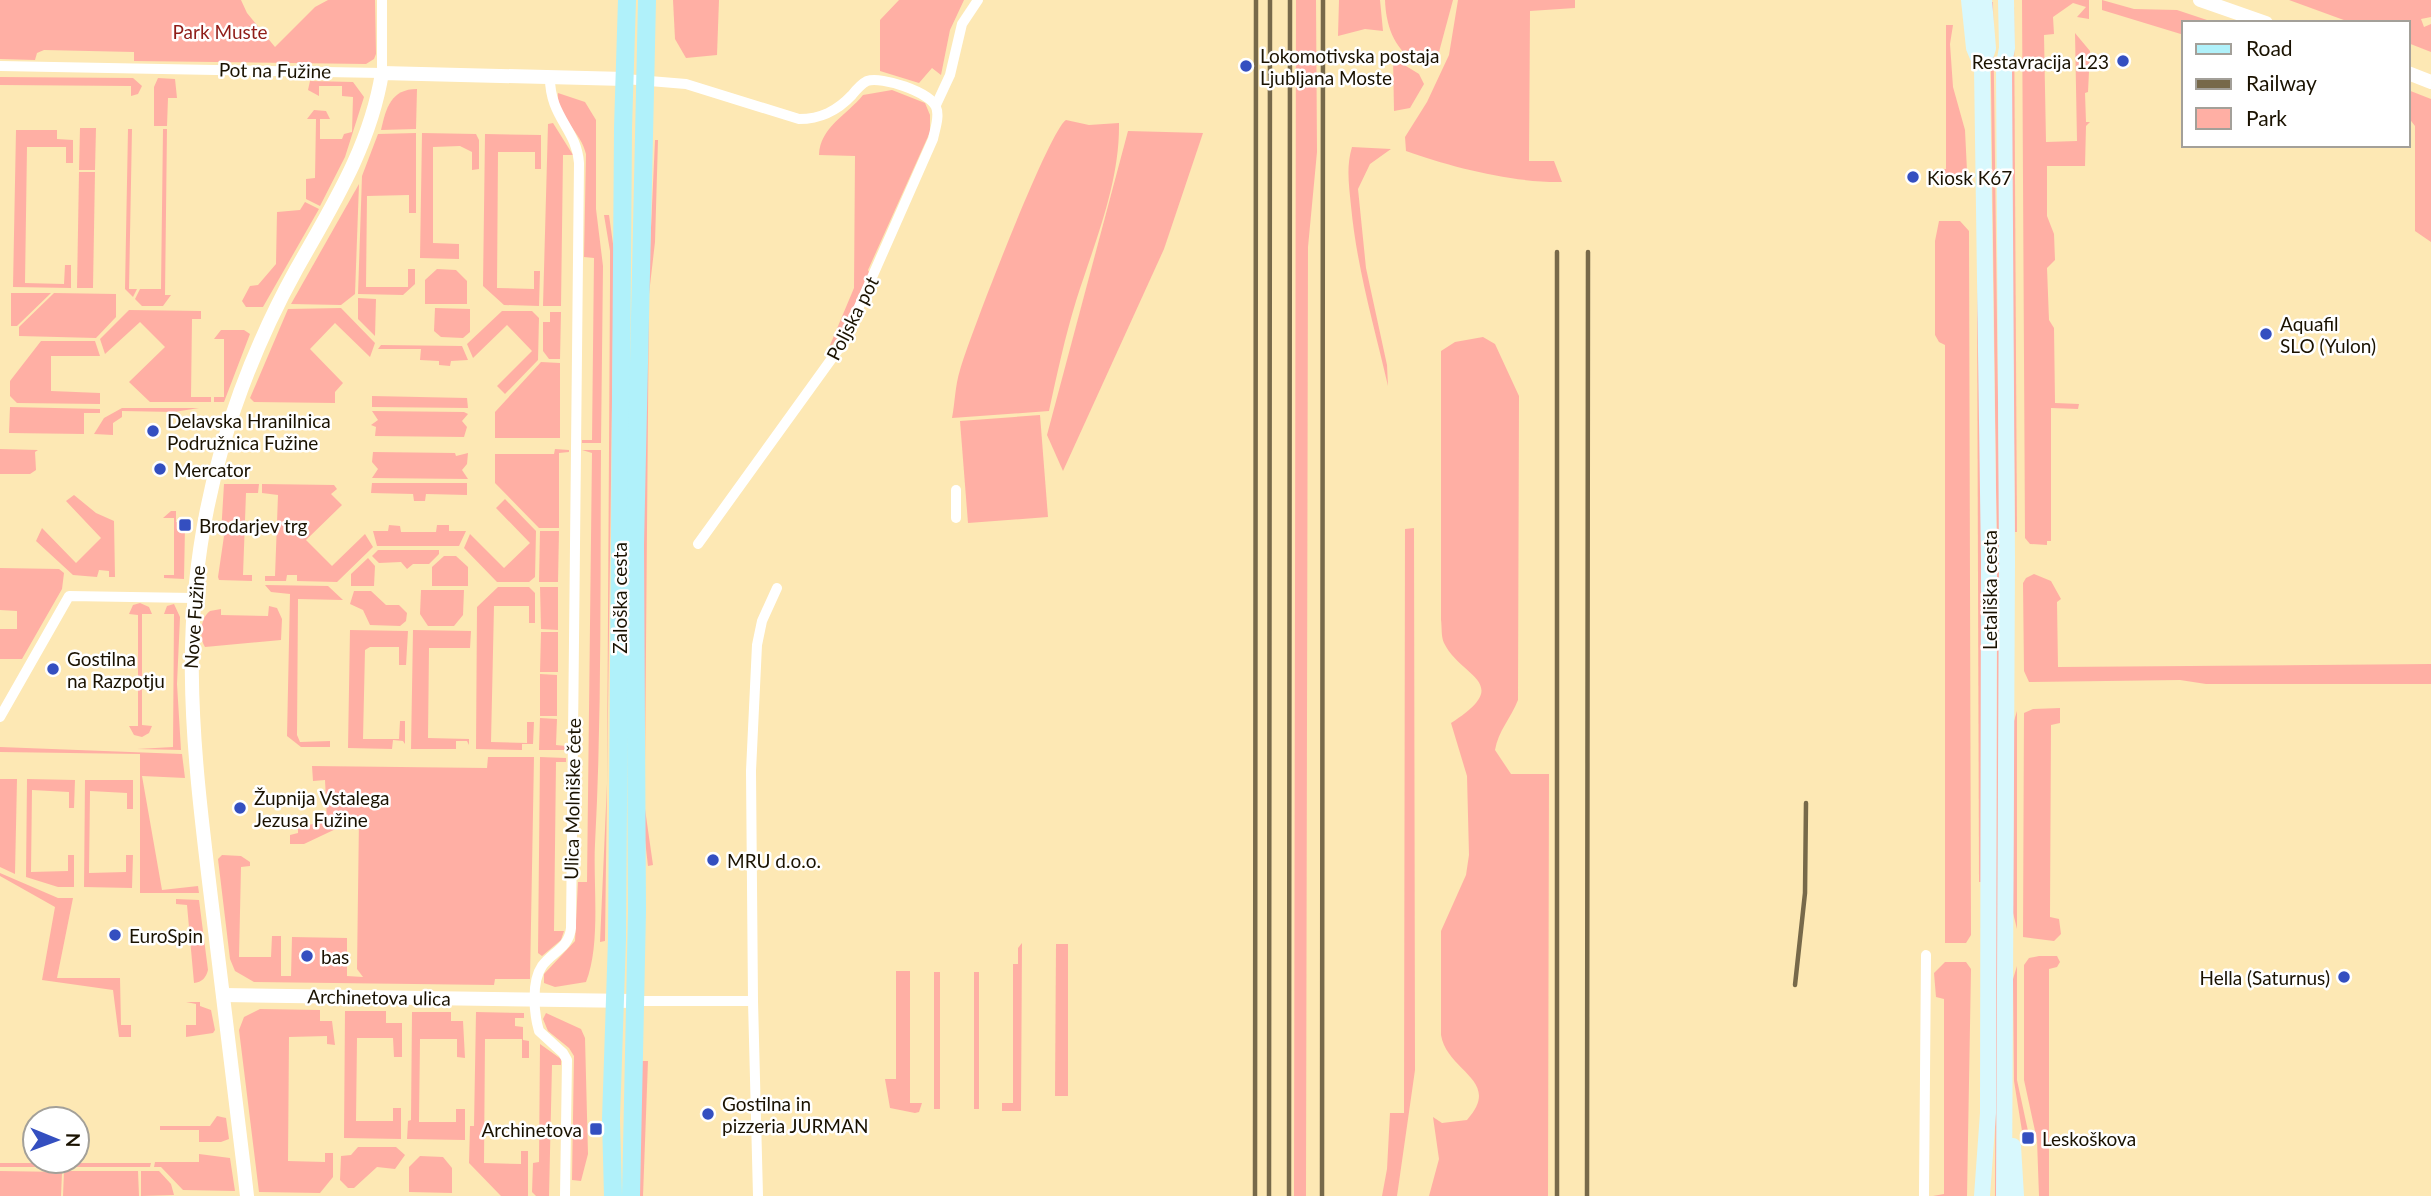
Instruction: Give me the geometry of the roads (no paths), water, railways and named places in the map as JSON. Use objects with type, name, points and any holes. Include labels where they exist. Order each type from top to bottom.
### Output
[{"type":"main road","name":"Zaloška cesta","points":[[613,1196],[611,1119],[615,1001],[627,0]]},
{"type":"main road","name":"Zaloška cesta","points":[[631,1196],[635,545],[647,0]]},
{"type":"main road","name":"Letališka cesta","points":[[1969,0],[1974,48],[1982,67]]},
{"type":"main road","name":"Letališka cesta","points":[[1982,1196],[1988,1113],[1989,562],[1982,67],[1988,48],[1984,0]]},
{"type":"main road","name":"Letališka cesta","points":[[1997,0],[1999,48],[2004,64]]},
{"type":"main road","name":"Letališka cesta","points":[[2004,1196],[2006,0]]},
{"type":"main road","name":"Letališka cesta","points":[[2006,1102],[2012,1130],[2016,1196]]},
{"type":"main road","name":"Letališka cesta","points":[[1988,1113],[1992,1153],[1991,1196]]},
{"type":"street","points":[[382,0],[382,73]]},
{"type":"street","name":"Poljska pot","points":[[698,544],[844,343],[933,139],[938,115],[936,105],[950,75],[962,24],[978,0]]},
{"type":"street","points":[[2200,0],[2260,21]]},
{"type":"street","name":"Pot na Fužine","points":[[0,66],[645,80]]},
{"type":"street","name":"Nove Fužine","points":[[247,1196],[191,726],[193,598],[210,495],[236,402],[276,308],[342,191],[362,148],[382,73]]},
{"type":"street","points":[[2410,74],[2431,82]]},
{"type":"street","name":"Ulica Molniške čete","points":[[536,1000],[539,972],[567,942],[570,934],[578,152],[554,108],[550,94],[550,76]]},
{"type":"street","points":[[645,80],[685,84],[799,119],[813,119],[838,109],[864,82],[873,80],[914,90],[936,105]]},
{"type":"street","points":[[956,490],[956,518]]},
{"type":"street","points":[[758,1196],[751,771],[757,645],[762,621],[777,587]]},
{"type":"street","points":[[0,717],[69,596],[193,598]]},
{"type":"street","points":[[1924,1196],[1926,955]]},
{"type":"street","name":"Archinetova ulica","points":[[223,995],[634,1001]]},
{"type":"street","points":[[536,1000],[539,1031],[568,1060],[565,1196]]},
{"type":"street","points":[[634,1001],[753,1001]]},
{"type":"railway","points":[[1255,1196],[1256,0]]},
{"type":"railway","points":[[1269,1196],[1270,0]]},
{"type":"railway","points":[[1289,1196],[1290,0]]},
{"type":"railway","points":[[1322,1196],[1323,0]]},
{"type":"railway","points":[[1557,252],[1557,1196]]},
{"type":"railway","points":[[1587,1196],[1588,252]]},
{"type":"railway","points":[[1795,985],[1805,893],[1806,803]]},
{"type":"place","name":"Restavracija 123","points":[[2123,61]]},
{"type":"place","name":"Lokomotivska postaja Ljubljana Moste","points":[[1246,66]]},
{"type":"place","name":"Kiosk K67","points":[[1913,177]]},
{"type":"place","name":"Aquafil SLO (Yulon)","points":[[2266,334]]},
{"type":"place","name":"Delavska Hranilnica Podružnica Fužine","points":[[153,431]]},
{"type":"place","name":"Mercator","points":[[160,469]]},
{"type":"place","name":"Brodarjev trg","points":[[185,525]]},
{"type":"place","name":"Gostilna na Razpotju","points":[[53,669]]},
{"type":"place","name":"Župnija Vstalega Jezusa Fužine","points":[[240,808]]},
{"type":"place","name":"MRU d.o.o.","points":[[713,860]]},
{"type":"place","name":"EuroSpin","points":[[115,935]]},
{"type":"place","name":"bas","points":[[307,956]]},
{"type":"place","name":"Hella (Saturnus)","points":[[2344,977]]},
{"type":"place","name":"Gostilna in pizzeria JURMAN","points":[[708,1114]]},
{"type":"place","name":"Archinetova","points":[[596,1129]]},
{"type":"place","name":"Leskoškova","points":[[2028,1138]]},
{"type":"park label","name":"Park Muste","points":[[220,31]]}]
